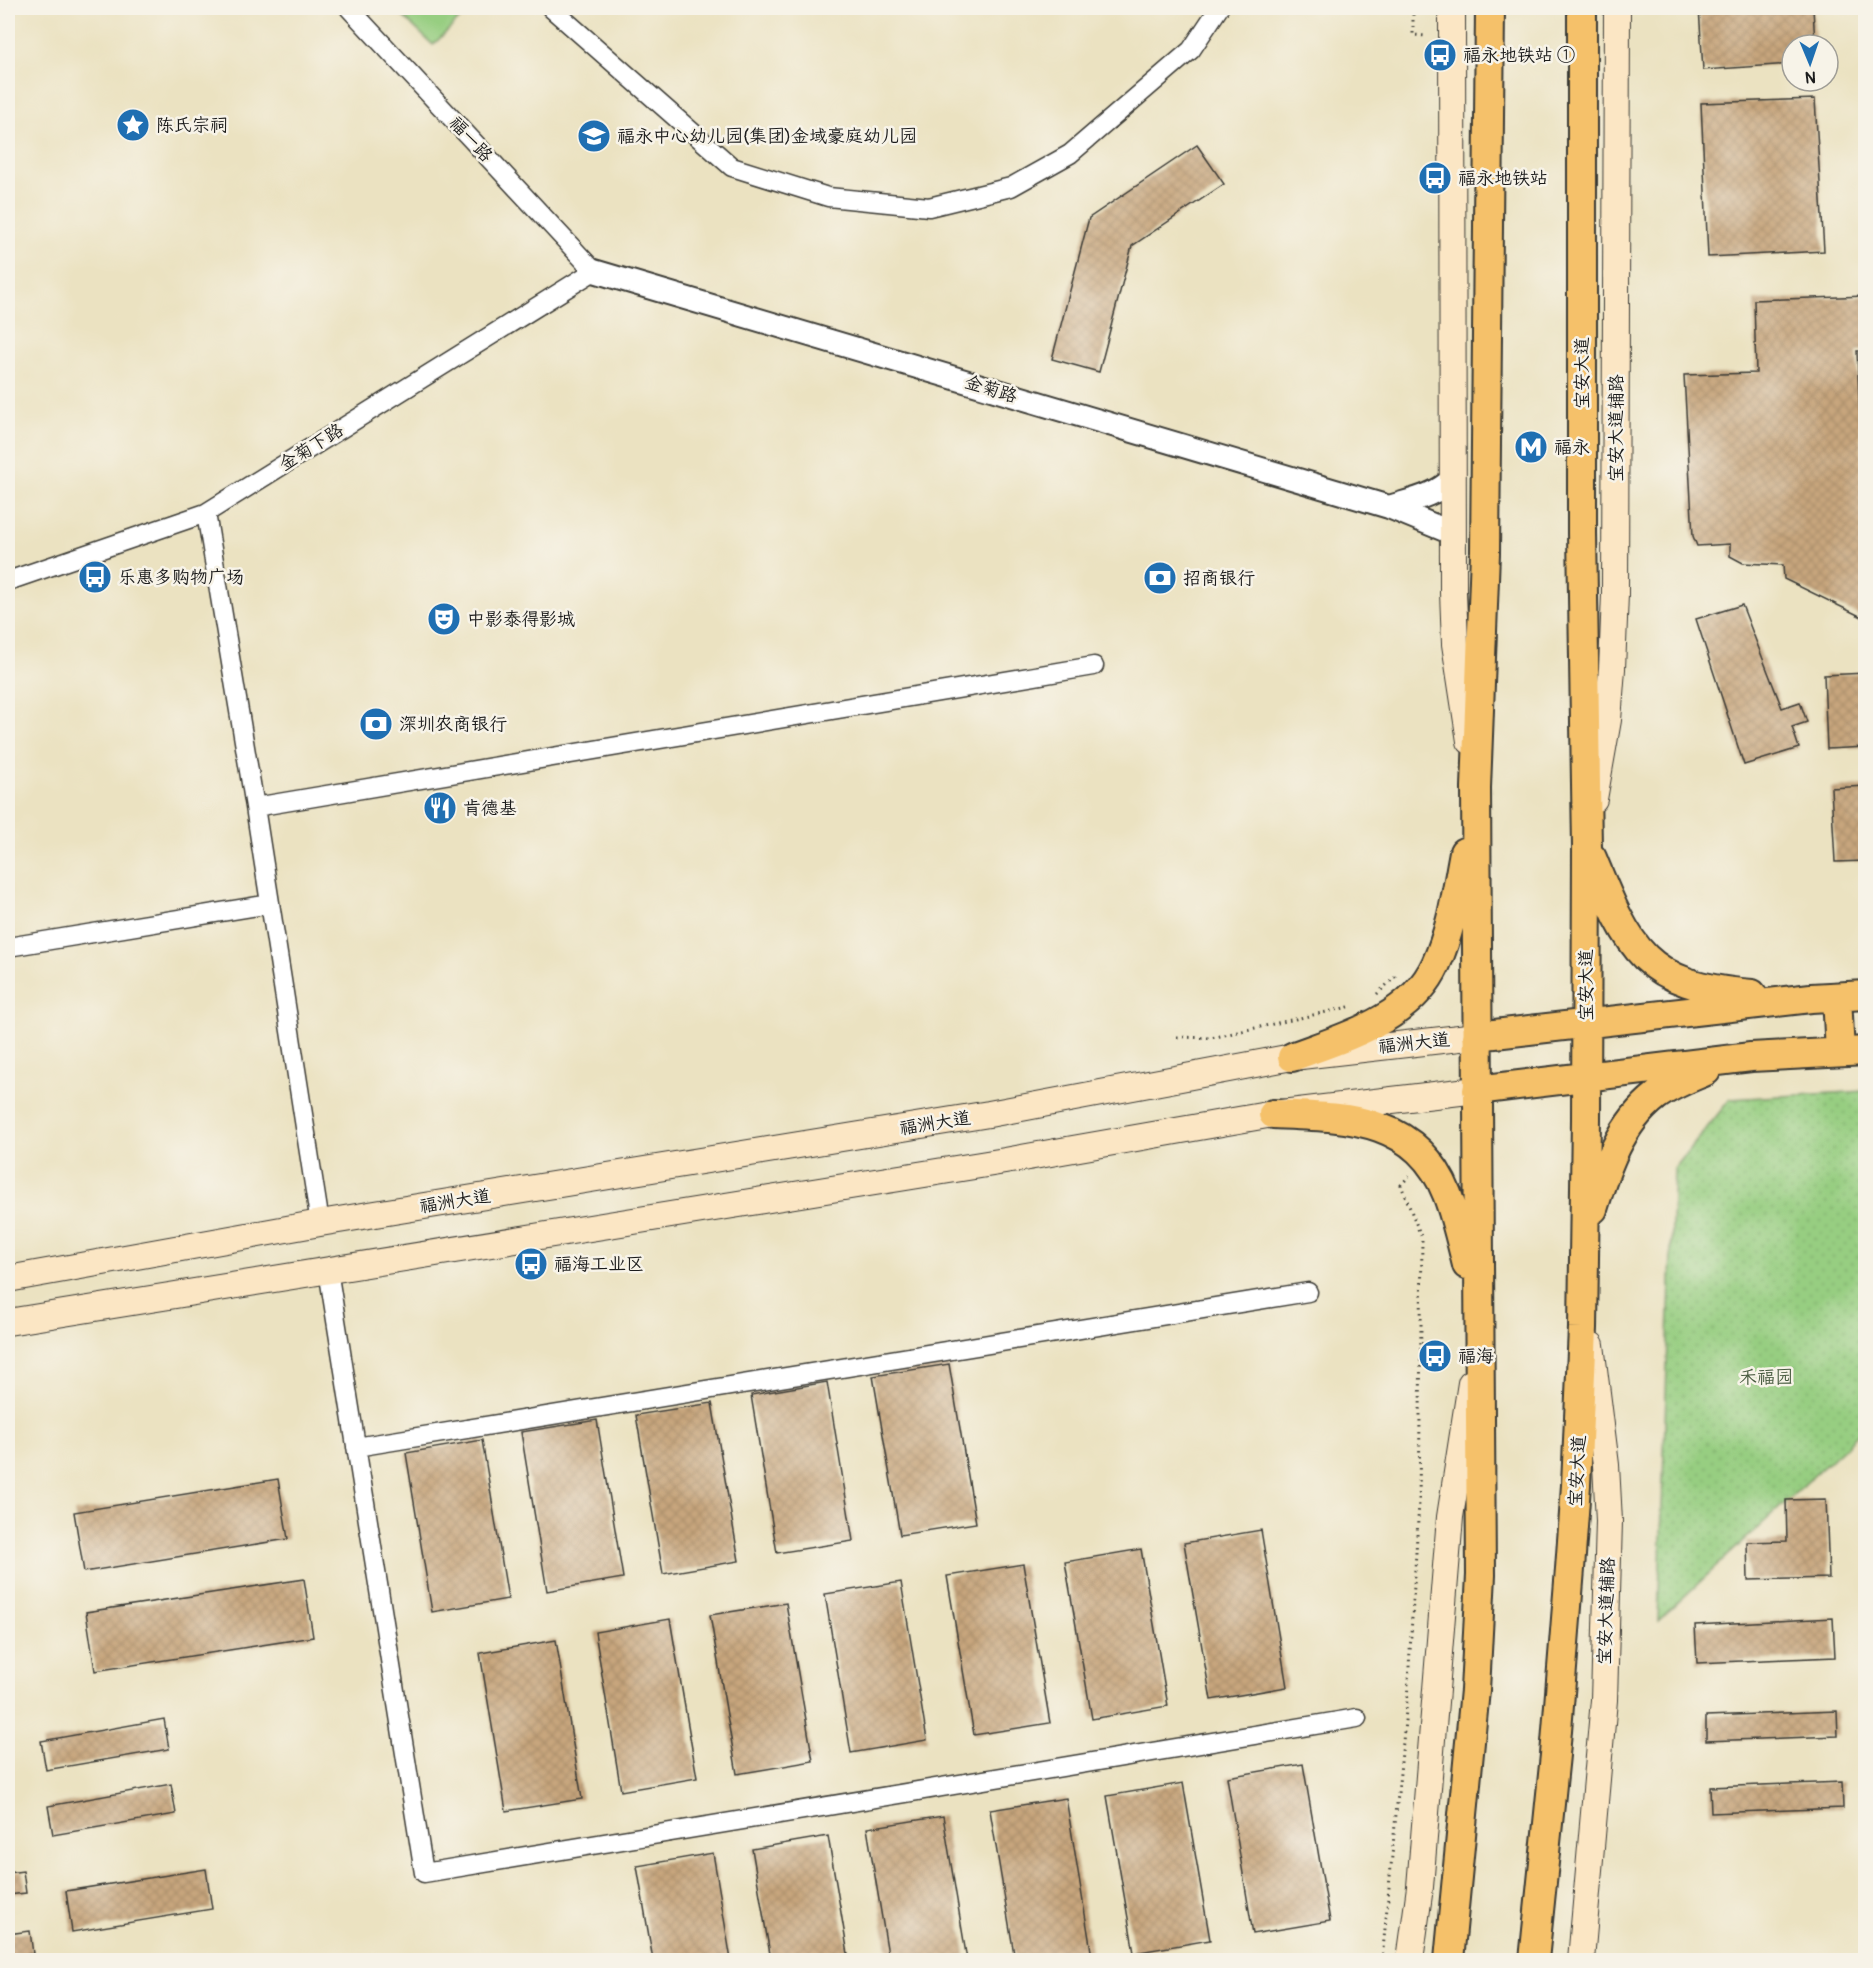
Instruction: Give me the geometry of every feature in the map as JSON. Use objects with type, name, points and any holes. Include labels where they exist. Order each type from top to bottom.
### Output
[{"type":"main road","points":[[1292,1057],[1379,1022],[1405,1004],[1425,983],[1436,964],[1453,909],[1476,788],[1455,644],[1452,533],[1452,8]]},
{"type":"main road","points":[[1449,1960],[1475,1690],[1481,1575],[1476,788],[1485,553],[1490,8]]},
{"type":"main road","name":"宝安大道","points":[[1534,1960],[1555,1755],[1576,1497],[1584,1261],[1587,846],[1582,533],[1582,8]]},
{"type":"main road","name":"宝安大道辅路","points":[[1587,846],[1608,720],[1615,604],[1617,8]]},
{"type":"main road","points":[[8,1322],[1005,1161],[1273,1114],[1751,1057],[1853,1051],[1824,997],[1708,988],[1680,980],[1659,969],[1632,943],[1622,927],[1587,846]]},
{"type":"main road","name":"福洲大道","points":[[8,1279],[320,1223],[989,1114],[1292,1057],[1824,997],[1866,995]]},
{"type":"main road","points":[[1584,1261],[1591,1217],[1601,1183],[1614,1152],[1634,1117],[1658,1094],[1681,1082],[1706,1071],[1751,1057]]},
{"type":"main road","points":[[1273,1114],[1346,1120],[1387,1129],[1409,1141],[1425,1156],[1436,1171],[1447,1193],[1468,1269],[1479,1339],[1450,1517],[1420,1887],[1410,1960]]},
{"type":"main road","name":"宝安大道辅路","points":[[1581,1960],[1604,1700],[1609,1521],[1606,1465],[1592,1354],[1584,1261]]},
{"type":"street","name":"福一路","points":[[349,8],[594,271]]},
{"type":"street","points":[[551,8],[732,167],[828,197],[928,207],[1011,187],[1070,154],[1191,50],[1219,8]]},
{"type":"street","name":"金菊路","points":[[594,271],[1389,507],[1452,533]]},
{"type":"street","name":"金菊下路","points":[[8,581],[206,513],[594,271]]},
{"type":"street","points":[[1389,507],[1429,494],[1445,486],[1452,479]]},
{"type":"street","points":[[206,513],[320,1223]]},
{"type":"street","points":[[255,807],[1094,666]]},
{"type":"street","points":[[8,947],[270,904]]},
{"type":"street","points":[[328,1270],[424,1873],[1357,1718]]},
{"type":"street","points":[[356,1447],[1308,1292]]},
{"type":"path","points":[[1413,8],[1413,36],[1426,36]]},
{"type":"path","points":[[1373,997],[1395,977],[1402,983]]},
{"type":"path","points":[[1177,1037],[1211,1038],[1356,1006]]},
{"type":"path","points":[[1383,1960],[1407,1700],[1419,1503],[1422,1239],[1401,1185],[1413,1171]]},
{"type":"green space","points":[[394,8],[471,8],[433,45]]},
{"type":"green space","name":"禾福园","points":[[1865,1091],[1865,1428],[1658,1621],[1674,1169],[1730,1099]]},
{"type":"building","points":[[1699,8],[1813,8],[1814,33],[1780,33],[1780,65],[1703,70]]},
{"type":"building","points":[[1815,99],[1824,251],[1708,257],[1701,103]]},
{"type":"building","points":[[1197,145],[1224,184],[1132,246],[1099,372],[1052,359],[1089,218]]},
{"type":"building","points":[[1866,296],[1866,351],[1857,351],[1866,555],[1866,619],[1784,579],[1783,565],[1743,563],[1730,556],[1730,544],[1697,546],[1693,536],[1684,375],[1756,373],[1754,300]]},
{"type":"building","points":[[1742,605],[1782,708],[1800,702],[1807,722],[1792,727],[1799,748],[1744,765],[1696,619]]},
{"type":"building","points":[[1866,673],[1866,747],[1827,749],[1824,675]]},
{"type":"building","points":[[1866,786],[1866,861],[1835,862],[1831,788]]},
{"type":"building","points":[[949,1364],[976,1523],[900,1535],[873,1376]]},
{"type":"building","points":[[827,1382],[853,1541],[777,1553],[751,1395]]},
{"type":"building","points":[[712,1403],[739,1561],[663,1574],[636,1415]]},
{"type":"building","points":[[597,1420],[623,1578],[547,1591],[521,1432]]},
{"type":"building","points":[[482,1440],[508,1599],[432,1612],[406,1453]]},
{"type":"building","points":[[278,1479],[288,1539],[84,1572],[74,1512]]},
{"type":"building","points":[[1826,1499],[1829,1578],[1748,1580],[1747,1542],[1787,1541],[1786,1500]]},
{"type":"building","points":[[1261,1530],[1287,1687],[1211,1700],[1184,1543]]},
{"type":"building","points":[[1141,1549],[1168,1706],[1092,1719],[1065,1562]]},
{"type":"building","points":[[1023,1564],[1050,1723],[974,1735],[947,1576]]},
{"type":"building","points":[[304,1579],[313,1637],[95,1671],[86,1612]]},
{"type":"building","points":[[901,1582],[927,1740],[851,1753],[825,1594]]},
{"type":"building","points":[[786,1603],[813,1761],[737,1774],[710,1615]]},
{"type":"building","points":[[1833,1618],[1835,1657],[1697,1663],[1695,1625]]},
{"type":"building","points":[[670,1619],[697,1778],[621,1791],[595,1632]]},
{"type":"building","points":[[556,1640],[582,1799],[506,1811],[480,1653]]},
{"type":"building","points":[[1837,1711],[1838,1736],[1706,1741],[1706,1716]]},
{"type":"building","points":[[164,1719],[169,1749],[46,1770],[41,1741]]},
{"type":"building","points":[[1303,1764],[1330,1921],[1253,1934],[1227,1777]]},
{"type":"building","points":[[1842,1782],[1843,1808],[1711,1813],[1710,1787]]},
{"type":"building","points":[[1183,1783],[1210,1940],[1134,1953],[1107,1796]]},
{"type":"building","points":[[171,1784],[176,1814],[53,1835],[48,1806]]},
{"type":"building","points":[[1066,1798],[1092,1957],[1069,1960],[1015,1960],[990,1810]]},
{"type":"building","points":[[943,1816],[967,1960],[889,1960],[867,1828]]},
{"type":"building","points":[[828,1836],[849,1960],[771,1960],[752,1849]]},
{"type":"building","points":[[713,1853],[731,1960],[653,1960],[637,1866]]},
{"type":"building","points":[[206,1869],[212,1909],[72,1932],[66,1891]]},
{"type":"building","points":[[23,1871],[26,1893],[8,1895],[8,1873]]},
{"type":"building","points":[[30,1931],[33,1954],[8,1957],[8,1934]]},
{"type":"place","name":"福永地铁站 ①","points":[[1440,55]]},
{"type":"place","name":"陈氏宗祠","points":[[133,125]]},
{"type":"place","name":"福永中心幼儿园(集团)金域豪庭幼儿园","points":[[594,136]]},
{"type":"place","name":"福永地铁站","points":[[1435,178]]},
{"type":"place","name":"福永","points":[[1531,447]]},
{"type":"place","name":"乐惠多购物广场","points":[[95,577]]},
{"type":"place","name":"招商银行","points":[[1160,578]]},
{"type":"place","name":"中影泰得影城","points":[[444,619]]},
{"type":"place","name":"深圳农商银行","points":[[376,724]]},
{"type":"place","name":"肯德基","points":[[440,808]]},
{"type":"place","name":"福海工业区","points":[[531,1264]]},
{"type":"place","name":"福海","points":[[1435,1356]]}]
